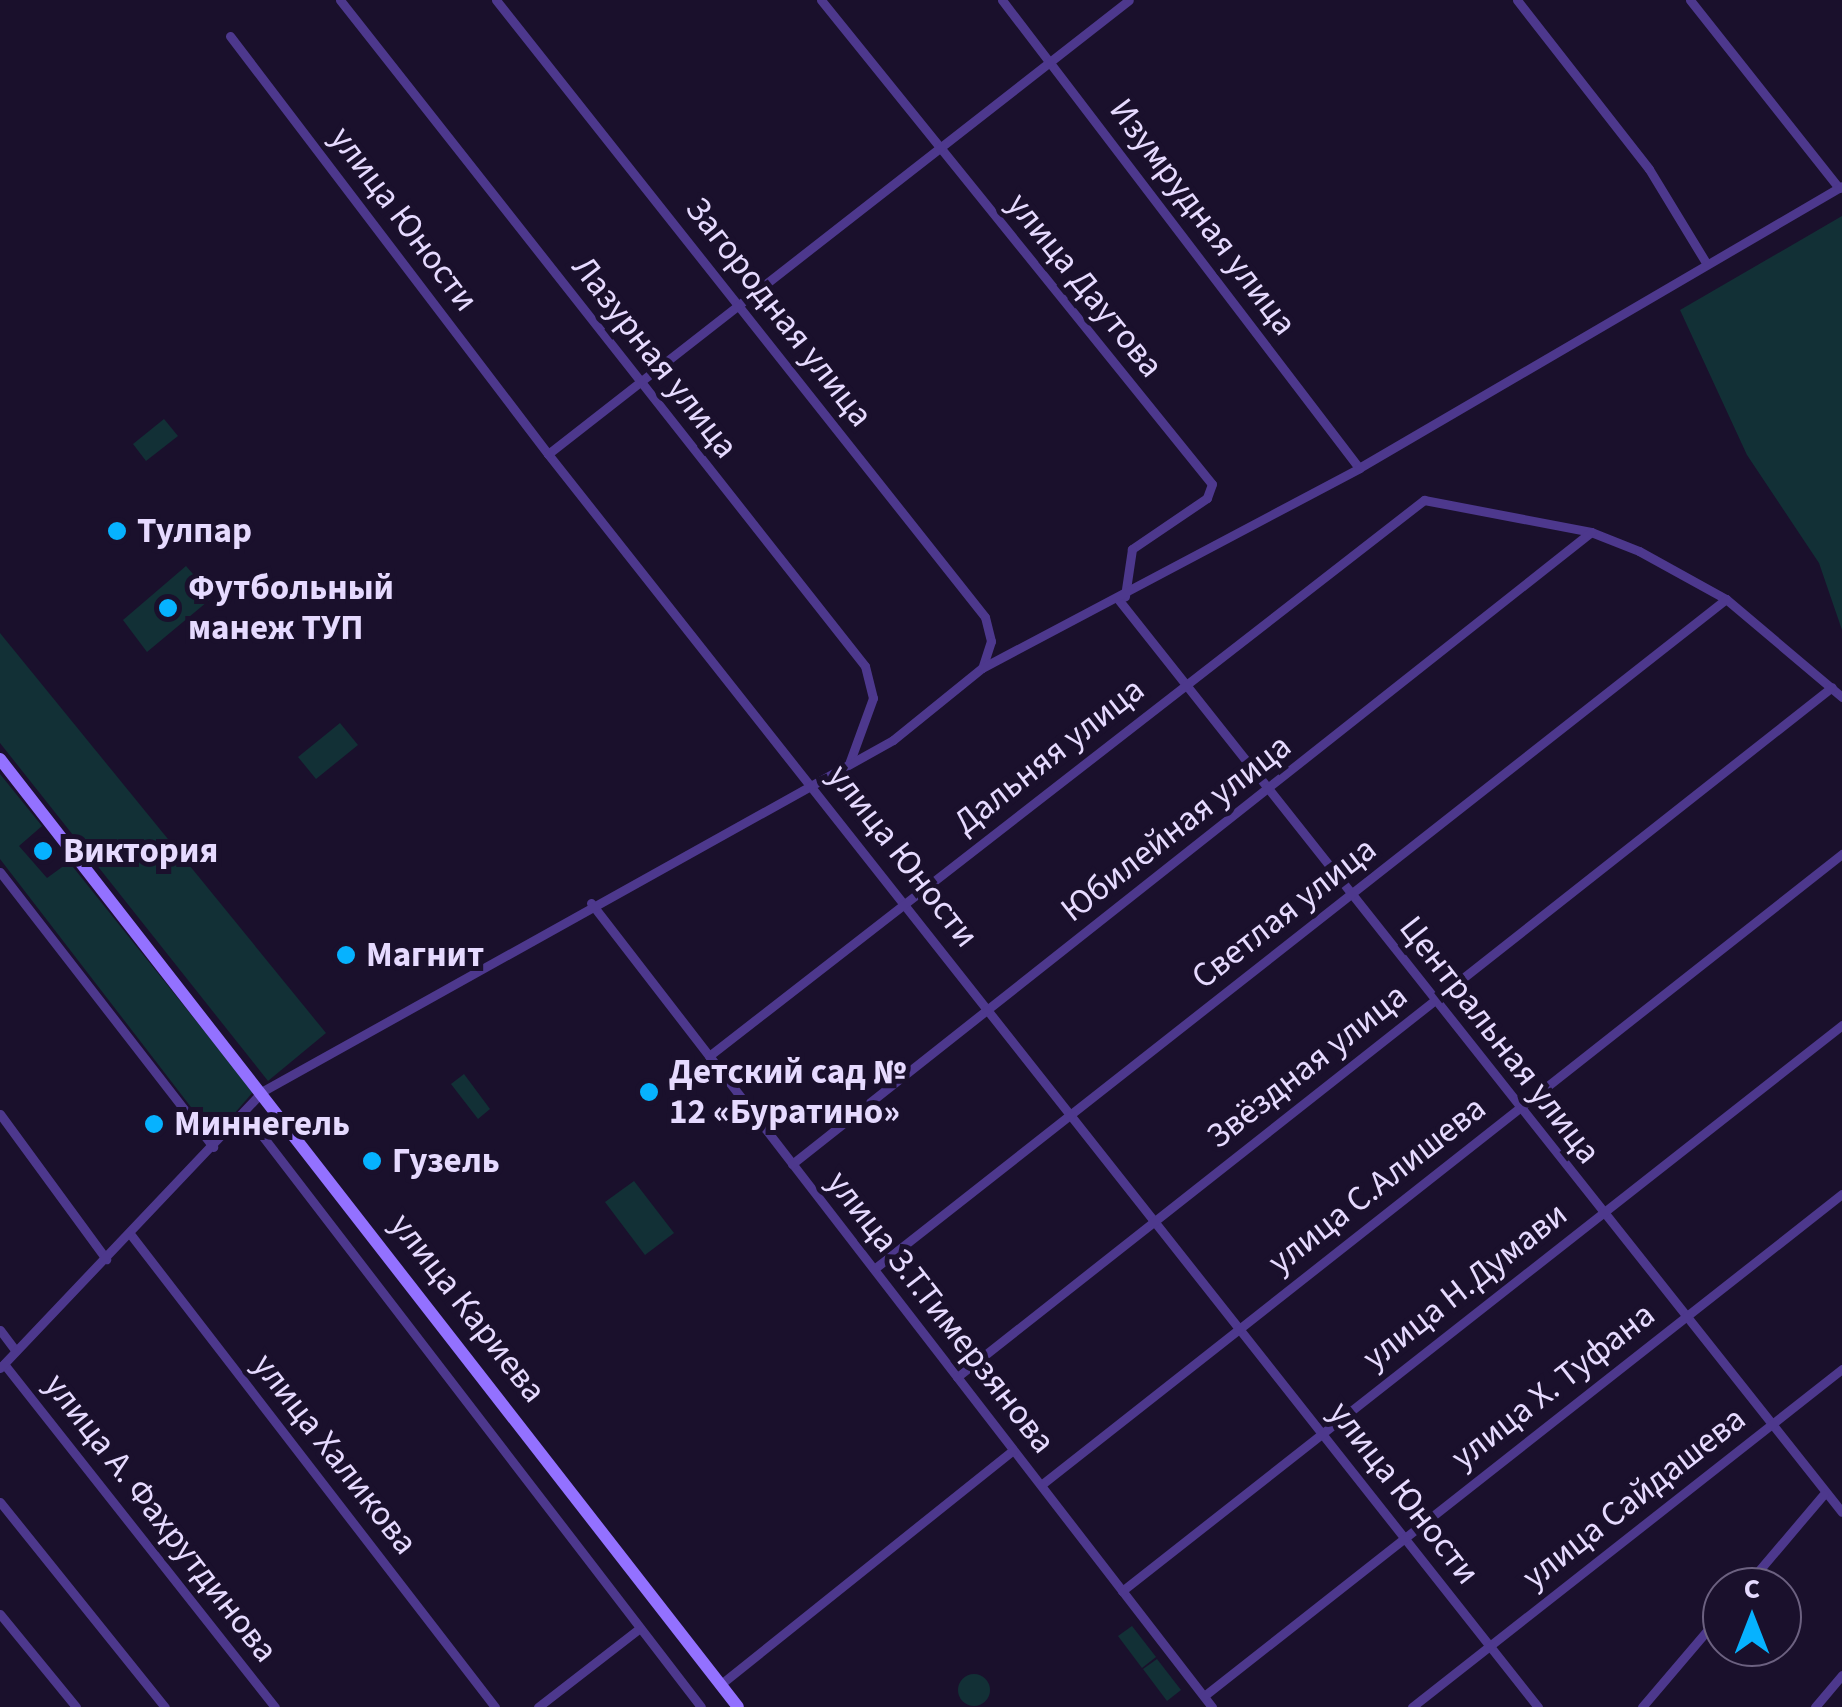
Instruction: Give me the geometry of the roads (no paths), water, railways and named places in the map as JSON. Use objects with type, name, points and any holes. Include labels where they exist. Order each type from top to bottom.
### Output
[{"type":"main road","name":"улица Кариева","points":[[0,758],[264,1091],[738,1707]]},
{"type":"street","name":"Лазурная улица","points":[[340,0],[864,666],[873,698],[848,764]]},
{"type":"street","name":"Загородная улица","points":[[496,0],[985,618],[992,641],[982,668]]},
{"type":"street","name":"улица Даутова","points":[[820,0],[1212,484],[1207,498],[1136,543],[1122,598]]},
{"type":"street","name":"Изумрудная улица","points":[[1002,0],[1358,468]]},
{"type":"street","points":[[548,454],[1129,0]]},
{"type":"street","points":[[1517,0],[1649,169],[1704,261]]},
{"type":"street","points":[[2,1366],[131,1235],[264,1091],[590,903],[893,740],[982,668],[1122,598],[1358,468],[1704,261],[1840,187],[1690,0]]},
{"type":"street","name":"улица Юности","points":[[230,36],[548,454],[1073,1112],[1538,1707]]},
{"type":"street","name":"Дальняя улица","points":[[709,1056],[1424,500],[1591,532]]},
{"type":"street","points":[[1591,532],[1726,598],[1842,697]]},
{"type":"street","name":"Юбилейная улица","points":[[792,1164],[1591,532]]},
{"type":"street","name":"Центральная улица","points":[[1122,598],[1184,686],[1267,792],[1823,1496],[1842,1512]]},
{"type":"street","name":"Светлая улица","points":[[874,1269],[1726,598]]},
{"type":"street","name":"Звёздная улица","points":[[956,1377],[1832,687]]},
{"type":"street","name":"улица С.Алишева","points":[[1040,1485],[1842,854]]},
{"type":"street","points":[[0,872],[212,1147]]},
{"type":"street","name":"улица З.Т.Тимерзянова","points":[[590,903],[1212,1707]]},
{"type":"street","name":"улица Н.Думави","points":[[1122,1591],[1842,1024]]},
{"type":"street","points":[[244,1112],[701,1707]]},
{"type":"street","points":[[0,1114],[106,1260]]},
{"type":"street","name":"улица Х. Туфана","points":[[1204,1696],[1842,1194]]},
{"type":"street","name":"улица Халикова","points":[[131,1235],[496,1707]]},
{"type":"street","name":"улица А. Фахрутдинова","points":[[0,1330],[16,1351]]},
{"type":"street","name":"улица А. Фахрутдинова","points":[[2,1366],[275,1707]]},
{"type":"street","name":"улица Сайдашева","points":[[1412,1707],[1842,1369]]},
{"type":"street","points":[[721,1684],[1013,1450]]},
{"type":"street","points":[[1762,1567],[1823,1496]]},
{"type":"street","points":[[0,1502],[165,1707]]},
{"type":"street","points":[[0,1614],[76,1707]]},
{"type":"street","points":[[538,1707],[640,1628]]},
{"type":"street","points":[[1642,1707],[1702,1636]]},
{"type":"street","points":[[1815,1707],[1842,1675]]},
{"type":"place","name":"Тулпар","points":[[117,531]]},
{"type":"place","name":"Футбольный манеж ТУП","points":[[168,608]]},
{"type":"place","name":"Виктория","points":[[43,851]]},
{"type":"place","name":"Магнит","points":[[346,955]]},
{"type":"place","name":"Детский сад № 12 «Буратино»","points":[[649,1092]]},
{"type":"place","name":"Миннегель","points":[[154,1124]]},
{"type":"place","name":"Гузель","points":[[372,1161]]}]
